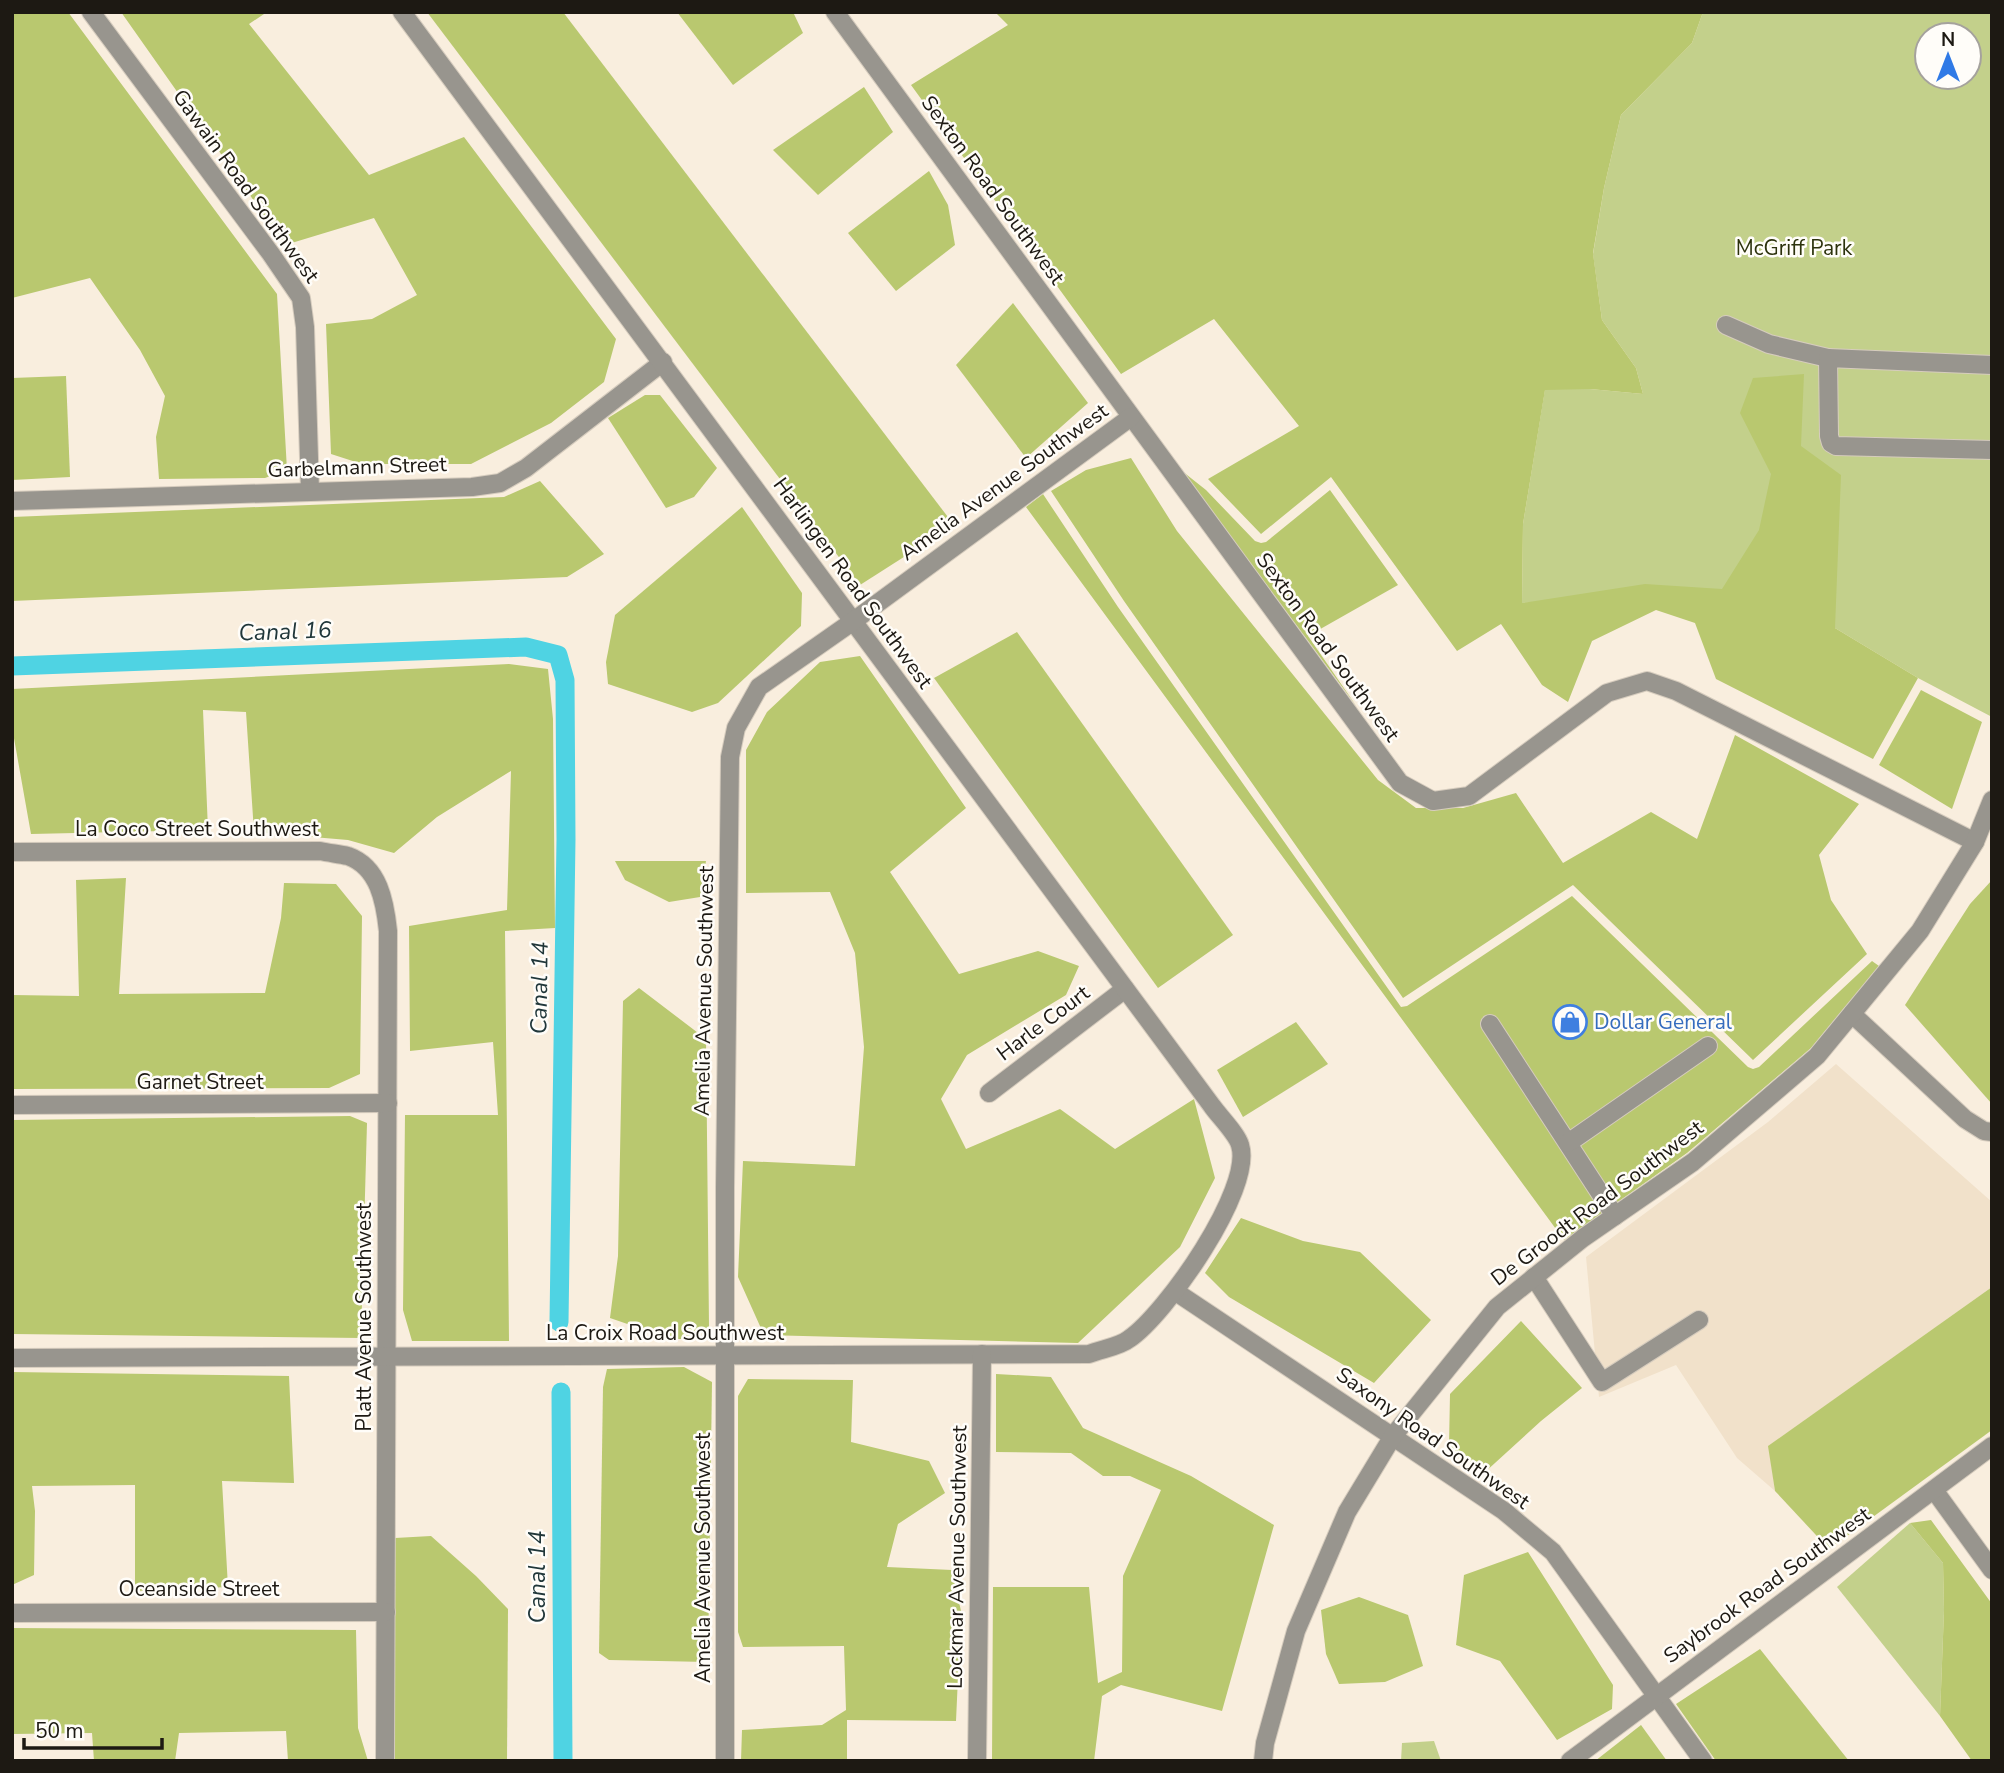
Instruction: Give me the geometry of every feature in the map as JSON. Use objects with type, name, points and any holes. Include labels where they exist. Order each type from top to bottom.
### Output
[{"type":"street","name":"Gawain Road Southwest","points":[[91,12],[271,254],[300,298],[305,327],[310,491]]},
{"type":"street","name":"Harlingen Road Southwest","points":[[402,12],[1240,1145],[1241,1174],[1236,1189]]},
{"type":"street","name":"Sexton Road Southwest","points":[[835,12],[1400,783],[1433,800],[1469,796],[1607,693],[1647,681],[1676,691],[1975,842]]},
{"type":"street","points":[[1726,325],[1769,344],[1828,358],[1992,365]]},
{"type":"street","points":[[1828,358],[1829,436],[1831,443],[1836,446],[1992,450]]},
{"type":"street","name":"Garbelmann Street","points":[[12,501],[472,487],[500,483],[526,468],[663,362]]},
{"type":"street","name":"Amelia Avenue Southwest","points":[[725,1761],[725,1174],[730,757],[736,728],[759,687],[1131,417]]},
{"type":"street","name":"De Groodt Road Southwest","points":[[1263,1761],[1265,1743],[1296,1631],[1348,1512],[1393,1436],[1497,1307],[1583,1238],[1693,1162],[1817,1056],[1920,931],[1975,842],[1992,800]]},
{"type":"street","name":"La Coco Street Southwest","points":[[12,852],[320,851],[350,857],[374,875]]},
{"type":"street","name":"Platt Avenue Southwest","points":[[374,875],[385,903],[388,931],[385,1761]]},
{"type":"street","name":"Harle Court","points":[[989,1093],[1125,989]]},
{"type":"street","points":[[1852,1014],[1965,1119],[1984,1131],[1992,1132]]},
{"type":"street","points":[[1490,1024],[1615,1216]]},
{"type":"street","points":[[1568,1143],[1708,1046]]},
{"type":"street","name":"Garnet Street","points":[[12,1105],[388,1103]]},
{"type":"street","name":"La Croix Road Southwest","points":[[12,1358],[1089,1354],[1129,1340],[1176,1292],[1236,1189]]},
{"type":"street","points":[[1534,1277],[1602,1382],[1699,1321]]},
{"type":"street","name":"Saxony Road Southwest","points":[[1176,1292],[1504,1511],[1553,1552],[1703,1761]]},
{"type":"street","name":"Lockmar Avenue Southwest","points":[[977,1761],[982,1354]]},
{"type":"street","name":"Saybrook Road Southwest","points":[[1570,1761],[1992,1446]]},
{"type":"street","points":[[1934,1490],[1992,1570]]},
{"type":"street","name":"Oceanside Street","points":[[12,1613],[386,1612]]},
{"type":"shaded area","points":[[1836,1064],[1992,1202],[1992,1287],[1769,1446],[1775,1491],[1737,1458],[1676,1365],[1599,1397],[1586,1257],[1768,1122]]},
{"type":"green space","points":[[12,12],[68,12],[277,294],[287,470],[265,478],[159,479],[156,437],[165,396],[140,350],[90,278],[12,298]]},
{"type":"green space","points":[[121,12],[267,12],[249,24],[369,175],[464,137],[616,339],[604,382],[551,423],[471,464],[362,464],[331,454],[326,324],[372,319],[417,295],[374,218],[285,245]]},
{"type":"green space","points":[[427,12],[563,12],[954,525],[860,585]]},
{"type":"green space","points":[[677,12],[793,12],[803,33],[733,85]]},
{"type":"green space","points":[[995,12],[1703,12],[1692,43],[1621,115],[1604,188],[1593,253],[1602,320],[1636,368],[1643,394],[1590,389],[1545,390],[1523,524],[1522,603],[1645,584],[1722,589],[1759,530],[1771,474],[1740,413],[1753,378],[1804,374],[1801,446],[1841,475],[1835,628],[1918,678],[1873,759],[1716,679],[1695,623],[1656,610],[1592,641],[1568,702],[1542,685],[1501,624],[1457,651],[1331,477],[1261,534],[1208,479],[1299,426],[1214,319],[1121,374],[911,85],[1008,25]]},
{"type":"green space","name":"McGriff Park","points":[[1703,12],[1992,12],[1992,717],[1918,678],[1835,628],[1755,591],[1522,603],[1523,524],[1545,389],[1590,389],[1643,394],[1636,368],[1602,320],[1593,254],[1604,188],[1621,115],[1692,43]]},
{"type":"green space","points":[[864,87],[893,132],[818,195],[773,150]]},
{"type":"green space","points":[[929,171],[948,205],[955,245],[896,291],[848,233]]},
{"type":"green space","points":[[1013,303],[1088,403],[1026,458],[956,365]]},
{"type":"green space","points":[[66,376],[70,477],[12,480],[12,378]]},
{"type":"green space","points":[[645,395],[660,395],[717,468],[694,497],[666,508],[608,418]]},
{"type":"green space","points":[[1131,458],[1177,531],[1378,780],[1416,808],[1463,808],[1516,793],[1563,863],[1651,812],[1697,839],[1735,735],[1859,804],[1819,855],[1831,900],[1867,954],[1753,1060],[1573,885],[1403,998],[1124,601],[1051,491],[1086,470]]},
{"type":"green space","points":[[1182,471],[1206,490],[1255,541],[1261,543],[1266,542],[1330,490],[1398,585],[1308,636],[1357,707]]},
{"type":"green space","points":[[540,481],[604,554],[567,577],[12,601],[12,517],[504,497]]},
{"type":"green space","points":[[1043,494],[1118,607],[1401,1007],[1407,1006],[1572,896],[1753,1069],[1759,1067],[1872,961],[1879,966],[1811,1048],[1687,1153],[1564,1240],[1026,507]]},
{"type":"green space","points":[[742,507],[802,593],[801,626],[718,703],[692,712],[608,684],[606,662],[615,615]]},
{"type":"green space","points":[[1017,632],[1233,935],[1158,988],[934,678]]},
{"type":"green space","points":[[860,656],[966,808],[890,872],[959,974],[1038,951],[1079,966],[1066,995],[967,1055],[941,1099],[966,1149],[1060,1109],[1115,1149],[1194,1099],[1215,1178],[1180,1247],[1078,1343],[764,1335],[738,1277],[743,1161],[855,1166],[864,1047],[855,953],[830,892],[746,893],[746,750],[767,712],[820,662]]},
{"type":"green space","points":[[509,664],[548,669],[553,719],[555,928],[505,931],[509,1341],[412,1341],[403,1310],[405,1115],[498,1115],[493,1042],[410,1051],[409,926],[507,910],[511,771],[437,817],[394,853],[348,840],[254,832],[246,712],[203,710],[208,830],[31,834],[12,727],[12,689]]},
{"type":"green space","points":[[1921,690],[1982,722],[1952,809],[1879,765]]},
{"type":"green space","points":[[615,861],[706,861],[700,897],[669,902],[625,880]]},
{"type":"green space","points":[[126,878],[119,994],[265,993],[281,918],[284,883],[336,884],[362,916],[360,1074],[329,1088],[12,1089],[12,995],[79,996],[76,880]]},
{"type":"green space","points":[[1992,880],[1992,1104],[1905,1005],[1970,904]]},
{"type":"green space","points":[[639,988],[706,1039],[709,1327],[686,1339],[671,1339],[610,1318],[618,1256],[623,1001]]},
{"type":"green space","points":[[1296,1022],[1328,1064],[1243,1117],[1217,1070]]},
{"type":"green space","points":[[350,1116],[367,1123],[361,1338],[12,1334],[12,1120]]},
{"type":"green space","points":[[1241,1218],[1303,1241],[1360,1252],[1431,1320],[1374,1383],[1229,1297],[1205,1273]]},
{"type":"green space","points":[[1992,1287],[1992,1430],[1829,1549],[1775,1491],[1768,1446]]},
{"type":"green space","points":[[1521,1321],[1582,1388],[1484,1473],[1449,1446],[1450,1394]]},
{"type":"green space","points":[[684,1367],[712,1382],[708,1662],[609,1660],[599,1653],[603,1387],[607,1369]]},
{"type":"green space","points":[[12,1372],[289,1376],[294,1483],[222,1481],[228,1587],[135,1591],[135,1485],[32,1486],[35,1511],[34,1575],[12,1585]]},
{"type":"green space","points":[[996,1374],[1051,1377],[1083,1428],[1191,1476],[1274,1525],[1222,1711],[1121,1685],[1102,1696],[1094,1761],[992,1761],[993,1587],[1089,1587],[1098,1683],[1122,1672],[1123,1576],[1161,1490],[1130,1476],[1103,1476],[1071,1453],[996,1452]]},
{"type":"green space","points":[[748,1379],[853,1380],[851,1442],[929,1461],[945,1493],[898,1524],[887,1567],[952,1570],[961,1611],[956,1721],[847,1720],[847,1761],[741,1761],[742,1730],[822,1725],[846,1710],[844,1646],[743,1647],[738,1632],[738,1396]]},
{"type":"green space","points":[[1931,1520],[1992,1604],[1992,1761],[1972,1761],[1940,1716],[1943,1563],[1910,1523]]},
{"type":"green space","points":[[1910,1523],[1943,1563],[1940,1716],[1837,1587]]},
{"type":"green space","points":[[431,1536],[508,1609],[507,1761],[394,1761],[395,1538]]},
{"type":"green space","points":[[1528,1552],[1613,1685],[1612,1709],[1557,1740],[1500,1661],[1456,1645],[1464,1575]]},
{"type":"green space","points":[[1359,1597],[1408,1615],[1423,1666],[1385,1682],[1339,1684],[1326,1654],[1321,1610]]},
{"type":"green space","points":[[12,1628],[356,1630],[358,1728],[368,1761],[288,1761],[286,1731],[179,1733],[175,1761],[94,1761],[92,1733],[12,1734]]},
{"type":"green space","points":[[1760,1649],[1849,1761],[1716,1761],[1676,1704]]},
{"type":"green space","points":[[1641,1725],[1667,1761],[1595,1761]]},
{"type":"green space","points":[[1434,1741],[1441,1761],[1401,1761],[1402,1743]]},
{"type":"waterway","name":"Canal 14","points":[[12,666],[526,647],[558,655],[565,680],[566,839],[559,1322]]},
{"type":"waterway","name":"Canal 14","points":[[561,1392],[563,1761]]},
{"type":"place","name":"Dollar General","points":[[1570,1022]]},
{"type":"water label","name":"Canal 16","points":[[285,631]]}]
